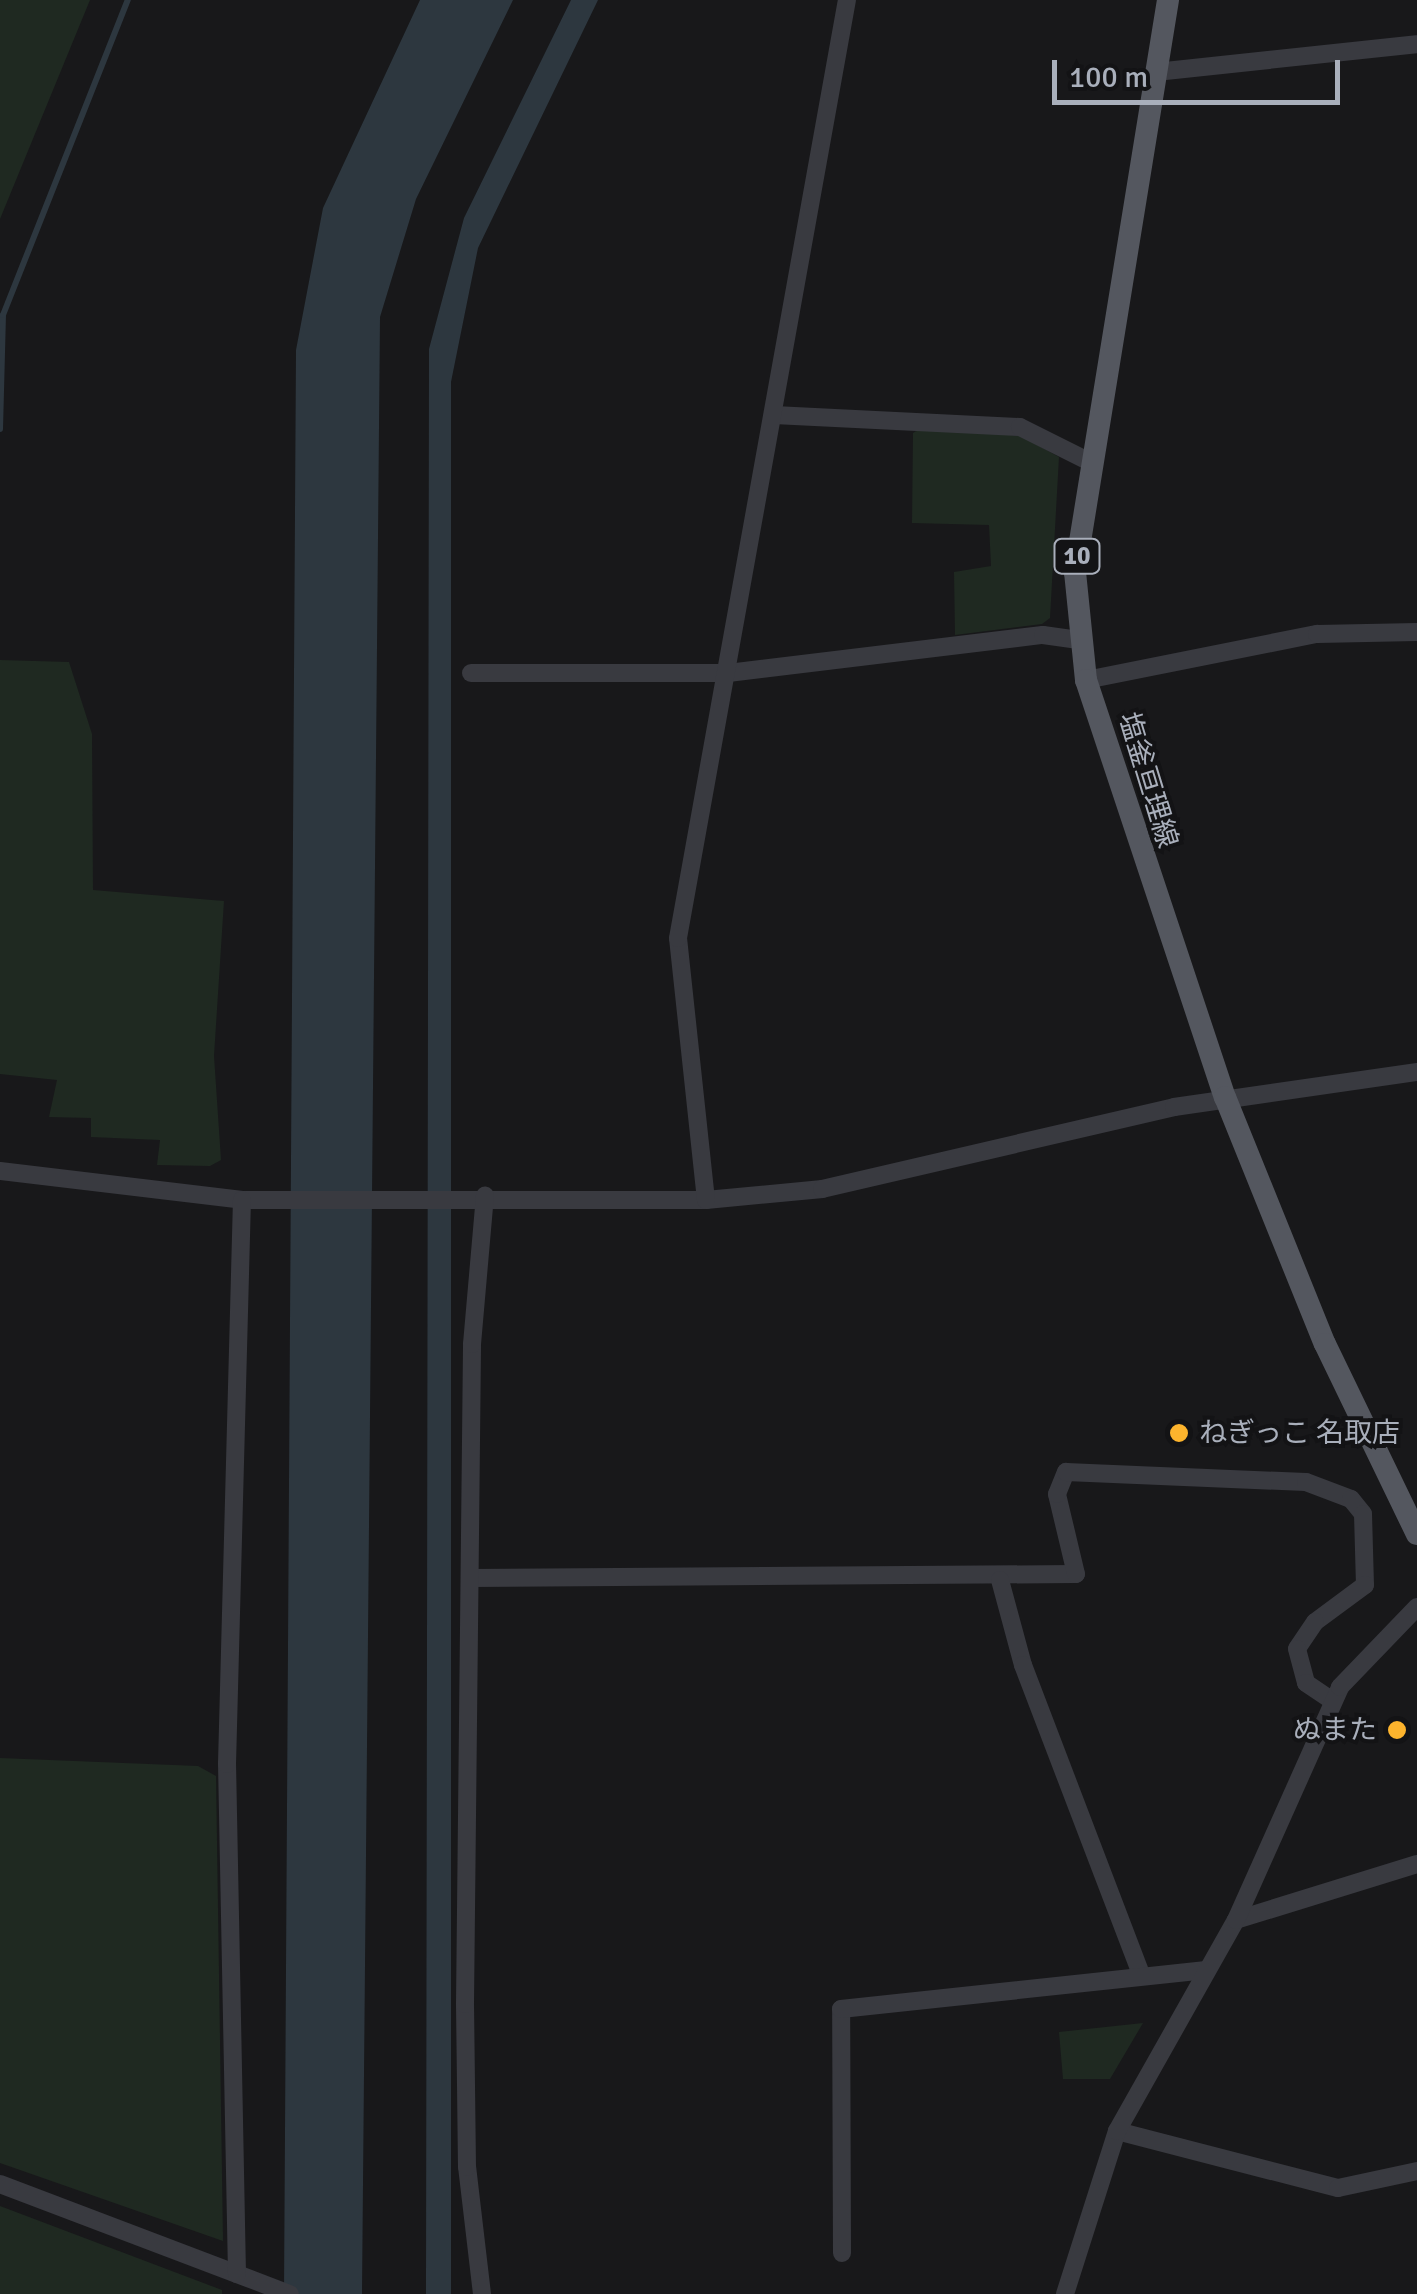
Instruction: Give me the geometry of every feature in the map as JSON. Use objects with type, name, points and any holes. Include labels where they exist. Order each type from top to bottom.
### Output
[{"type":"main road","name":"塩釜亘理線","points":[[1168,0],[1075,572],[1086,680],[1225,1097],[1325,1344],[1417,1534]]},
{"type":"street","points":[[706,1200],[678,938],[848,0]]},
{"type":"street","points":[[1156,72],[1417,44]]},
{"type":"street","points":[[774,415],[1020,427],[1092,463]]},
{"type":"street","points":[[1086,680],[1317,634],[1417,632]]},
{"type":"street","points":[[471,673],[728,673],[1043,636],[1080,640]]},
{"type":"street","points":[[0,1171],[242,1200],[408,1195],[706,1200],[822,1190],[1225,1097],[1417,1072]]},
{"type":"street","points":[[481,1196],[470,1578],[467,2167],[482,2294]]},
{"type":"street","points":[[237,2274],[227,1764],[242,1200]]},
{"type":"street","points":[[470,1578],[1000,1580],[1076,1574],[1057,1494],[1066,1472],[1306,1482],[1337,1492],[1363,1514],[1365,1585],[1315,1622],[1296,1649],[1306,1683],[1333,1701]]},
{"type":"street","points":[[1000,1580],[1022,1665],[1140,1972]]},
{"type":"street","points":[[1065,2294],[1118,2132],[1204,1970],[1236,1920],[1333,1701],[1417,1607]]},
{"type":"street","points":[[1236,1920],[1417,1864]]},
{"type":"street","points":[[842,2253],[841,2009],[1140,1972],[1204,1970]]},
{"type":"street","points":[[1118,2132],[1338,2188],[1417,2172]]},
{"type":"street","points":[[0,2184],[290,2294]]},
{"type":"shaded area","points":[[0,0],[90,0],[0,219]]},
{"type":"shaded area","points":[[420,0],[513,0],[416,199],[380,317],[362,2294],[284,2294],[296,350],[323,208]]},
{"type":"shaded area","points":[[571,0],[598,0],[478,248],[451,382],[451,2294],[426,2294],[429,349],[464,218]]},
{"type":"shaded area","points":[[923,427],[1021,436],[1059,457],[1050,618],[1042,624],[955,635],[954,572],[991,566],[989,525],[912,523],[913,433]]},
{"type":"shaded area","points":[[0,660],[69,662],[92,734],[93,890],[224,901],[214,1056],[221,1160],[210,1166],[157,1165],[160,1140],[91,1137],[91,1118],[49,1117],[57,1080],[0,1074]]},
{"type":"shaded area","points":[[0,1758],[198,1766],[216,1776],[223,2241],[0,2163]]},
{"type":"shaded area","points":[[1143,2023],[1110,2079],[1063,2079],[1059,2032]]},
{"type":"shaded area","points":[[0,2206],[222,2290],[222,2294],[0,2294]]},
{"type":"waterway","points":[[0,429],[3,315],[128,0]]},
{"type":"place","name":"ねぎっこ 名取店","points":[[1179,1433]]},
{"type":"place","name":"ぬまた","points":[[1397,1730]]}]
